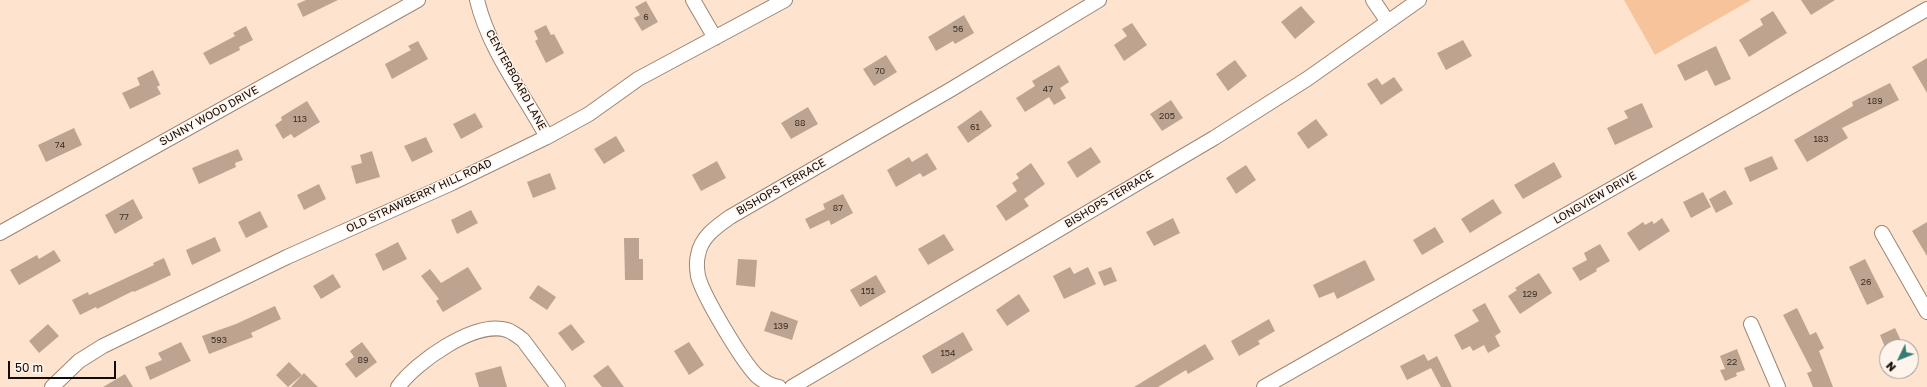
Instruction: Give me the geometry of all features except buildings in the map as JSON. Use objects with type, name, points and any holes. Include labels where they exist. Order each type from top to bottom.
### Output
[{"type":"street","name":"SUNNY WOOD DRIVE","points":[[0,233],[418,0]]},
{"type":"street","name":"CENTERBOARD LANE","points":[[478,0],[486,26],[495,46],[547,137]]},
{"type":"street","points":[[693,0],[715,38]]},
{"type":"street","name":"OLD STRAWBERRY HILL ROAD","points":[[52,387],[79,361],[103,346],[287,257],[446,186],[547,137],[589,114],[638,79],[785,0]]},
{"type":"street","name":"BISHOPS TERRACE","points":[[779,387],[767,383],[757,376],[741,356],[703,289],[697,265],[700,245],[705,238],[730,217],[950,90],[1099,0]]},
{"type":"street","points":[[1373,0],[1388,22]]},
{"type":"street","name":"BISHOPS TERRACE","points":[[792,387],[1214,138],[1306,79],[1419,0]]},
{"type":"street","name":"LONGVIEW DRIVE","points":[[1264,387],[1927,9]]},
{"type":"street","points":[[1882,233],[1927,312]]},
{"type":"street","points":[[1751,324],[1778,387]]},
{"type":"street","points":[[398,387],[406,376],[446,345],[471,334],[491,330],[506,330],[523,340],[558,387]]},
{"type":"shaded area","points":[[1624,0],[1751,0],[1655,55]]}]
